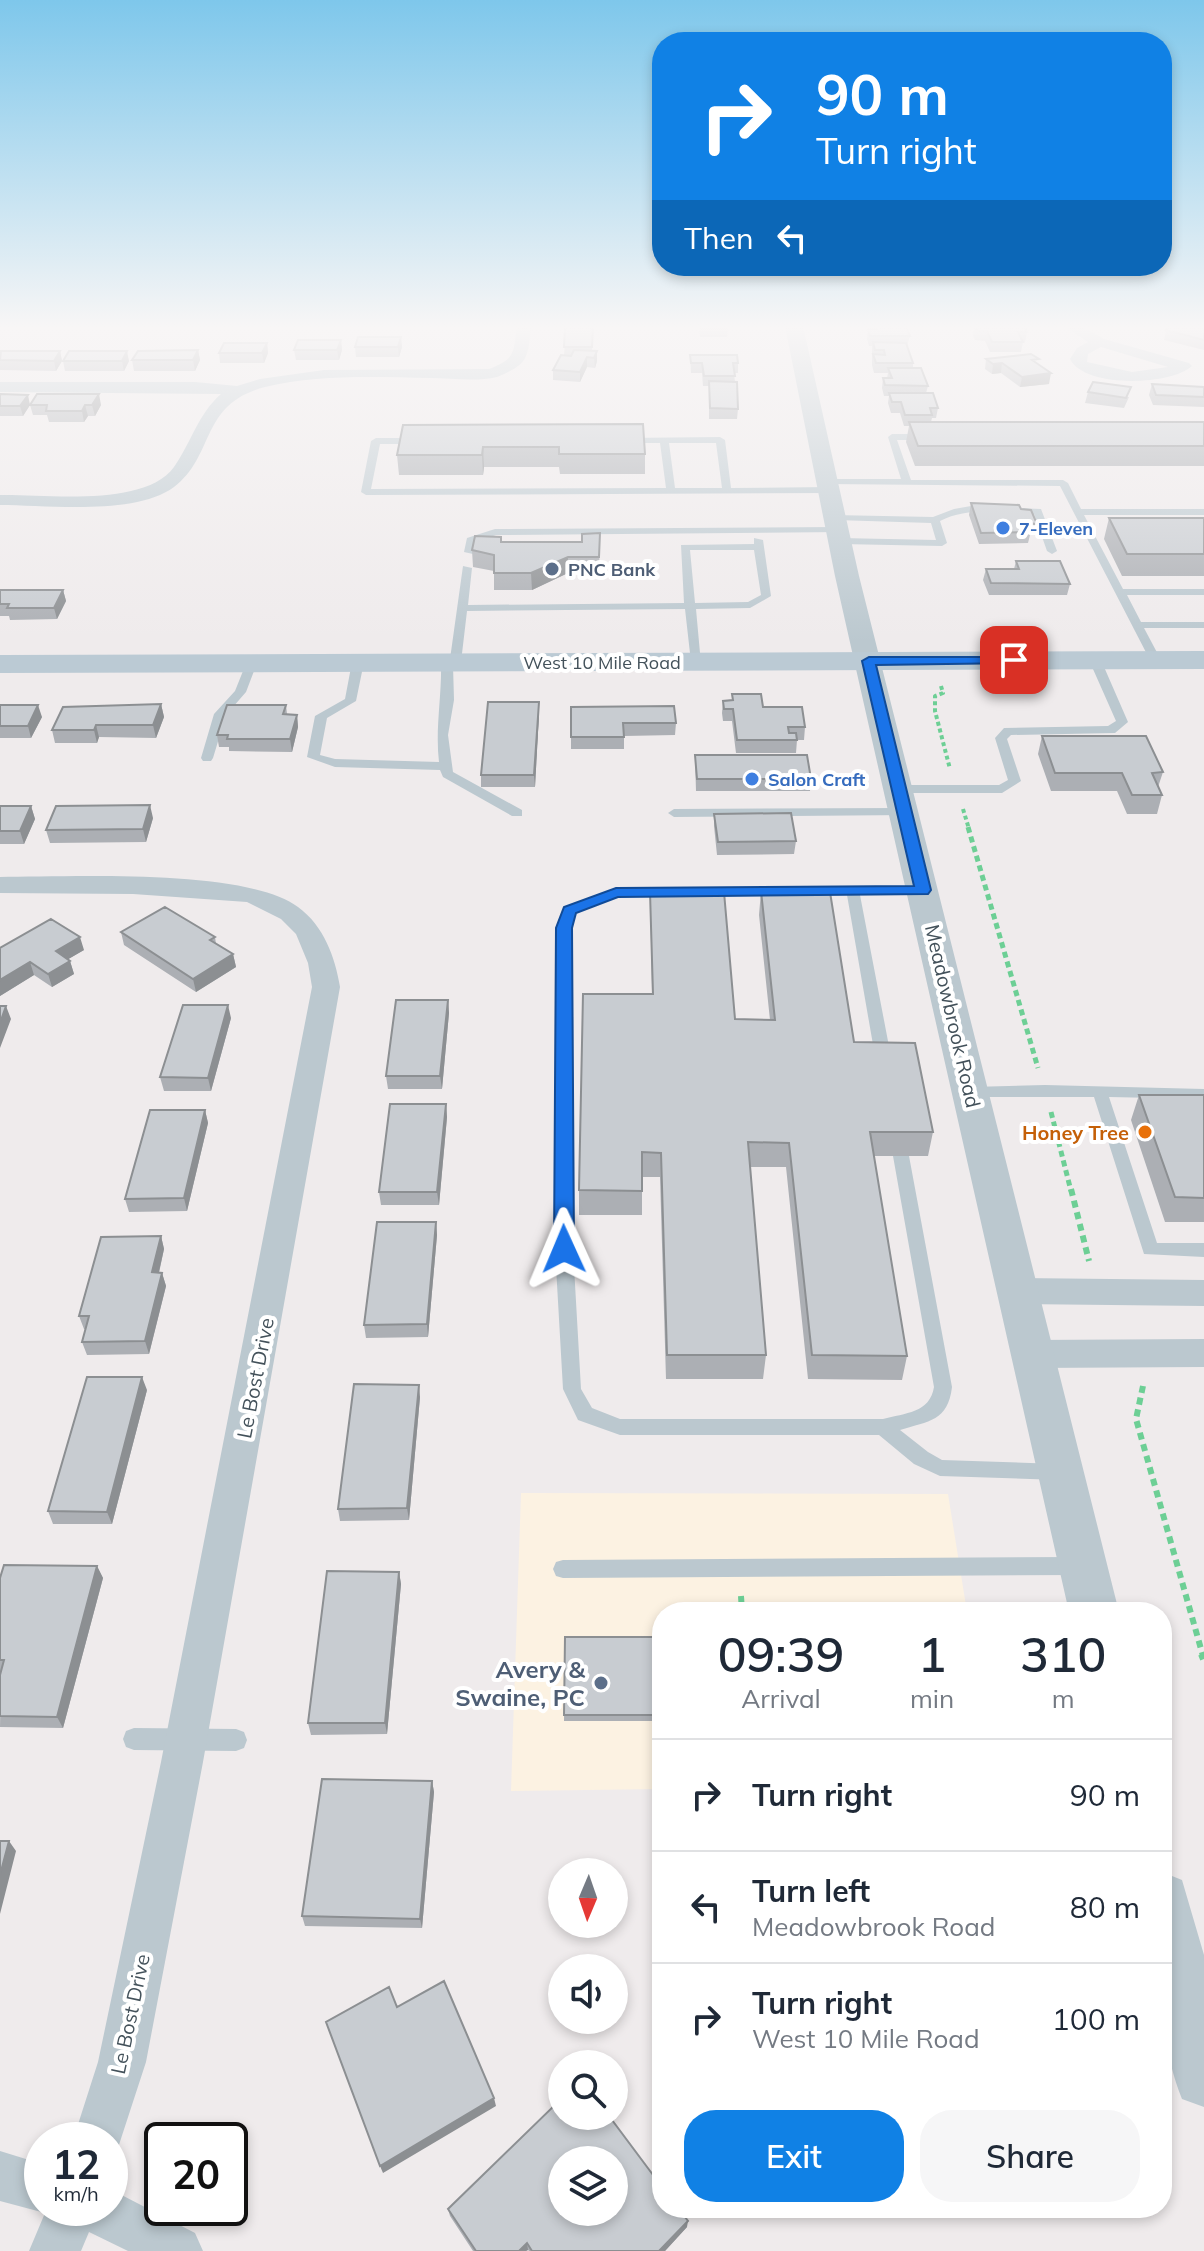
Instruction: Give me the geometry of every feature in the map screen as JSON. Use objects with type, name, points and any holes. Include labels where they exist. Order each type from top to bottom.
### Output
[{"type":"main road","name":"West 10 Mile Road","points":[[0,664],[1204,660]]},
{"type":"street","points":[[0,500],[107,499],[157,490],[181,471],[203,431]]},
{"type":"street","name":"Meadowbrook Road","points":[[818,431],[838,530],[1092,1602]]},
{"type":"street","name":"Le Bost Drive","points":[[0,885],[111,884],[246,892],[280,906],[309,932],[324,964],[326,987],[186,1739],[122,2062],[104,2122]]},
{"type":"street","points":[[1018,1291],[1204,1293]]},
{"type":"street","points":[[1032,1354],[1204,1353]]},
{"type":"street","points":[[1172,1942],[1204,2077]]},
{"type":"street","points":[[0,2176],[24,2183]]},
{"type":"street","points":[[128,2224],[177,2251]]},
{"type":"street","points":[[55,2251],[65,2226]]},
{"type":"lane","points":[[907,482],[892,437],[939,437]]},
{"type":"lane","points":[[619,440],[720,440],[727,490]]},
{"type":"lane","points":[[664,440],[671,490]]},
{"type":"lane","points":[[437,441],[376,441],[366,492],[727,490],[907,482],[1063,483],[1155,660]]},
{"type":"lane","points":[[469,552],[471,540],[495,532],[838,530],[935,520],[946,512],[960,511],[1038,511],[1052,551]]},
{"type":"lane","points":[[1078,512],[1204,512]]},
{"type":"lane","points":[[838,530],[942,543],[935,520]]},
{"type":"lane","points":[[462,608],[750,605],[766,596],[757,531]]},
{"type":"lane","points":[[1089,535],[1104,535]]},
{"type":"lane","points":[[697,662],[685,547],[759,547]]},
{"type":"lane","points":[[467,568],[442,735],[447,774],[517,813]]},
{"type":"lane","points":[[1119,592],[1204,592]]},
{"type":"lane","points":[[1136,625],[1204,625]]},
{"type":"lane","points":[[674,813],[902,800],[957,789],[1002,789],[1015,781],[1001,738],[1008,731],[1111,730],[1122,722],[1095,660]]},
{"type":"lane","points":[[358,662],[350,701],[321,716],[313,757],[335,763],[446,766]]},
{"type":"lane","points":[[207,758],[220,714],[240,692],[251,663]]},
{"type":"lane","points":[[901,1156],[943,1387],[941,1402],[930,1413],[883,1427],[620,1427],[585,1414],[572,1389],[566,1280],[564,928],[569,910],[616,893],[923,890]]},
{"type":"lane","points":[[853,891],[884,1067]]},
{"type":"lane","points":[[971,1092],[1045,1090],[1204,1094]]},
{"type":"lane","points":[[1100,1092],[1150,1249],[1204,1250]]},
{"type":"lane","points":[[883,1427],[921,1458],[940,1468],[1061,1472]]},
{"type":"lane","points":[[563,1569],[1083,1566]]},
{"type":"lane","points":[[134,1739],[236,1740]]},
{"type":"path","points":[[934,661],[943,693],[935,696],[935,711],[1045,1090],[1091,1267]]},
{"type":"path","points":[[1137,1354],[1143,1388],[1136,1419],[1204,1659]]},
{"type":"path","points":[[741,1596],[741,1602]]},
{"type":"shaded area","points":[[521,1493],[948,1494],[965,1602],[652,1602],[652,1789],[511,1791]]},
{"type":"building","points":[[402,431],[643,431],[645,454],[559,454],[559,447],[483,447],[482,455],[397,455]]},
{"type":"building","points":[[912,431],[1204,431],[1204,446],[918,446]]},
{"type":"building","points":[[971,503],[1019,505],[1021,509],[1031,510],[1037,524],[1027,523],[1030,532],[981,533]]},
{"type":"building","points":[[1109,518],[1204,518],[1204,554],[1127,554]]},
{"type":"building","points":[[600,533],[599,557],[568,557],[531,573],[494,573],[494,555],[472,550],[475,536],[501,537],[501,542],[582,542],[582,534]]},
{"type":"building","points":[[1016,561],[1060,561],[1070,584],[991,583],[986,569],[1019,569]]},
{"type":"building","points":[[0,590],[63,590],[54,608],[7,608],[9,604],[0,604]]},
{"type":"building","points":[[732,694],[761,694],[763,707],[802,707],[805,727],[788,727],[789,733],[796,733],[797,740],[737,740],[733,709],[724,709],[723,701],[733,700]]},
{"type":"building","points":[[488,702],[539,702],[534,775],[481,775]]},
{"type":"building","points":[[161,704],[153,725],[96,725],[94,730],[52,730],[63,707]]},
{"type":"building","points":[[0,705],[38,705],[28,726],[0,726]]},
{"type":"building","points":[[227,705],[286,705],[283,714],[297,715],[290,739],[227,739],[228,735],[217,735]]},
{"type":"building","points":[[674,706],[676,723],[623,723],[624,737],[571,737],[571,707]]},
{"type":"building","points":[[1042,736],[1146,736],[1163,772],[1152,773],[1162,795],[1132,795],[1122,773],[1055,773]]},
{"type":"building","points":[[695,755],[807,755],[811,779],[697,779]]},
{"type":"building","points":[[150,805],[143,829],[46,830],[56,806]]},
{"type":"building","points":[[0,806],[31,806],[20,831],[0,831]]},
{"type":"building","points":[[791,813],[796,841],[718,842],[714,814]]},
{"type":"building","points":[[761,891],[830,892],[854,1042],[915,1043],[933,1132],[870,1132],[907,1356],[812,1355],[789,1143],[748,1142],[766,1355],[667,1355],[661,1153],[642,1152],[642,1191],[579,1190],[583,994],[653,994],[650,892],[724,892],[735,1019],[775,1020]]},
{"type":"building","points":[[165,907],[215,937],[210,940],[233,954],[193,979],[121,932]]},
{"type":"building","points":[[51,919],[80,937],[56,951],[70,961],[48,974],[30,962],[0,980],[0,948]]},
{"type":"building","points":[[396,1000],[448,1000],[440,1076],[386,1076]]},
{"type":"building","points":[[183,1005],[228,1005],[208,1078],[160,1077]]},
{"type":"building","points":[[0,1006],[6,1006],[0,1023]]},
{"type":"building","points":[[1139,1095],[1204,1095],[1204,1198],[1175,1197]]},
{"type":"building","points":[[390,1104],[446,1104],[437,1192],[379,1192]]},
{"type":"building","points":[[150,1110],[205,1110],[184,1198],[125,1199]]},
{"type":"building","points":[[377,1222],[436,1222],[427,1324],[364,1325]]},
{"type":"building","points":[[161,1236],[152,1272],[162,1273],[145,1341],[82,1342],[89,1316],[79,1316],[101,1237]]},
{"type":"building","points":[[87,1377],[142,1377],[107,1512],[48,1511]]},
{"type":"building","points":[[354,1384],[419,1385],[407,1508],[338,1509]]},
{"type":"building","points":[[4,1565],[97,1566],[57,1717],[0,1716],[0,1675],[4,1660],[0,1660],[0,1578]]},
{"type":"building","points":[[327,1571],[399,1572],[385,1723],[308,1723]]},
{"type":"building","points":[[565,1637],[652,1637],[652,1715],[564,1715]]},
{"type":"building","points":[[322,1779],[432,1781],[420,1919],[302,1916]]},
{"type":"building","points":[[0,1841],[9,1841],[0,1875]]},
{"type":"building","points":[[444,1981],[494,2098],[380,2166],[326,2022],[389,1987],[397,2007]]},
{"type":"building","points":[[548,2112],[548,2130],[619,2130],[652,2174],[652,2218],[686,2218],[688,2221],[659,2251],[532,2251],[527,2243],[519,2251],[476,2251],[448,2209]]},
{"type":"place","name":"7-Eleven","points":[[1003,528]]},
{"type":"place","name":"PNC Bank","points":[[552,569]]},
{"type":"place","name":"Salon Craft","points":[[752,779]]},
{"type":"place","name":"Honey Tree","points":[[1145,1132]]},
{"type":"place","name":"Avery & Swaine, PC","points":[[601,1683]]},
{"type":"route","points":[[564,1249],[564,928],[569,910],[616,893],[923,890],[869,661],[1014,660]]}]
